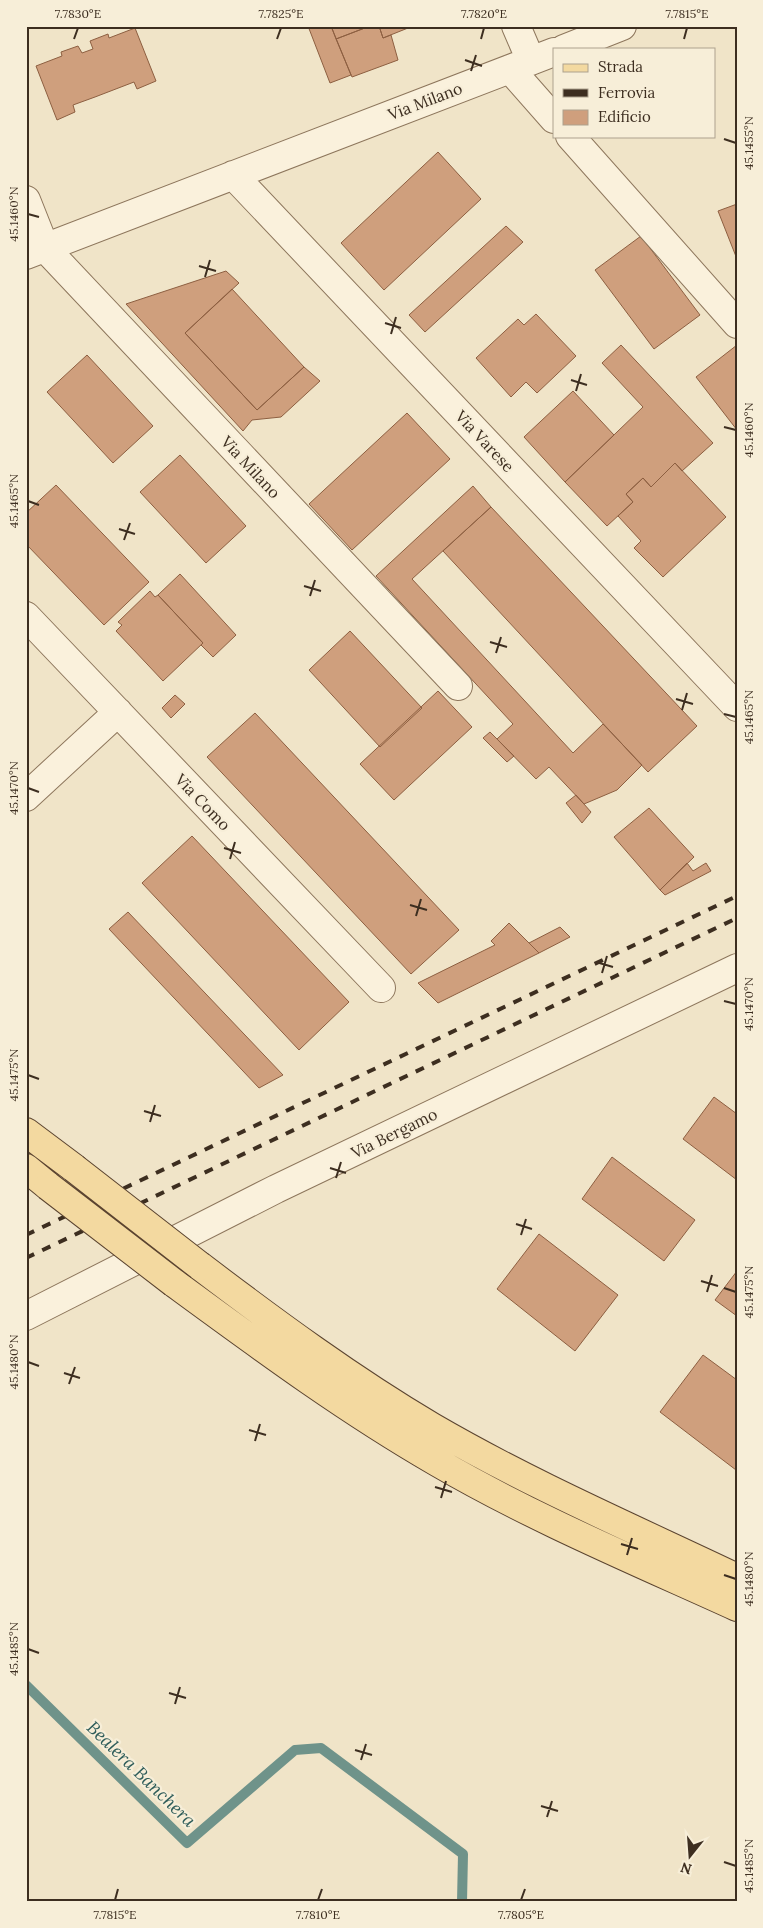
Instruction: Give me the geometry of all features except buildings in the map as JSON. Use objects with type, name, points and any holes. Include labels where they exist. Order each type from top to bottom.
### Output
[{"type":"main road","points":[[26,1132],[302,1343],[360,1382],[432,1427],[499,1464],[737,1578]]},
{"type":"main road","points":[[26,1168],[174,1283],[276,1358],[347,1407],[438,1463],[531,1512],[737,1608]]},
{"type":"street","points":[[516,26],[532,61],[553,116]]},
{"type":"street","points":[[567,48],[622,26]]},
{"type":"street","name":"Via Milano","points":[[458,686],[36,252],[532,61]]},
{"type":"street","points":[[572,138],[737,324]]},
{"type":"street","name":"Via Varese","points":[[234,175],[737,707]]},
{"type":"street","points":[[26,200],[36,252]]},
{"type":"street","name":"Via Como","points":[[26,616],[381,988]]},
{"type":"street","points":[[26,796],[118,712]]},
{"type":"street","name":"Via Bergamo","points":[[26,1316],[276,1189],[737,968]]},
{"type":"waterway","name":"Bealera Banchera","points":[[26,1685],[187,1843],[295,1750],[321,1748],[463,1854],[462,1902]]},
{"type":"railway","points":[[26,1235],[737,896]]},
{"type":"railway","points":[[26,1258],[737,918]]}]
